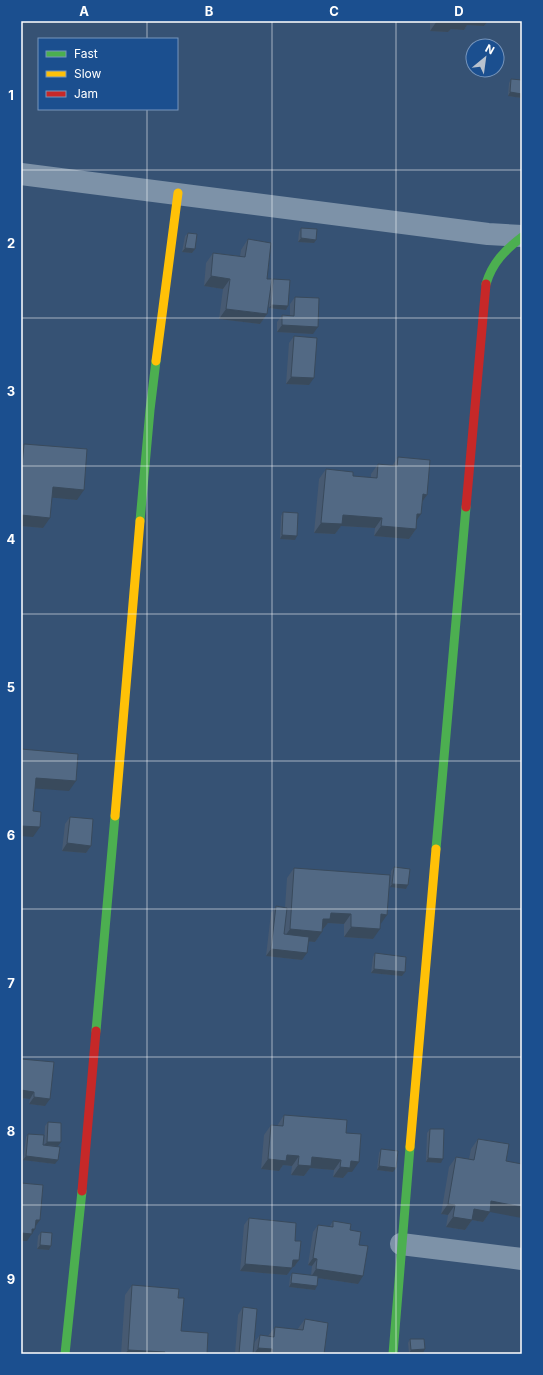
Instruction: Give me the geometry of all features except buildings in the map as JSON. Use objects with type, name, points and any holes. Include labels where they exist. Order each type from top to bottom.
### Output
[{"type":"street","points":[[21,174],[488,234],[522,237]]},
{"type":"street","points":[[66,1354],[111,875],[150,410],[178,193]]},
{"type":"street","points":[[392,1354],[486,283],[493,264],[506,248],[522,237]]},
{"type":"street","points":[[401,1244],[522,1259]]},
{"type":"traffic: fast","points":[[486,284],[496,263],[510,247],[522,237]]},
{"type":"traffic: fast","points":[[140,521],[156,361]]},
{"type":"traffic: fast","points":[[436,849],[466,507]]},
{"type":"traffic: fast","points":[[96,1031],[115,816]]},
{"type":"traffic: fast","points":[[393,1354],[410,1147]]},
{"type":"traffic: fast","points":[[65,1354],[82,1191]]},
{"type":"traffic: slow","points":[[156,361],[178,193]]},
{"type":"traffic: slow","points":[[115,816],[140,521]]},
{"type":"traffic: slow","points":[[410,1147],[436,849]]},
{"type":"traffic: jam","points":[[466,507],[486,284]]},
{"type":"traffic: jam","points":[[82,1191],[96,1031]]}]
